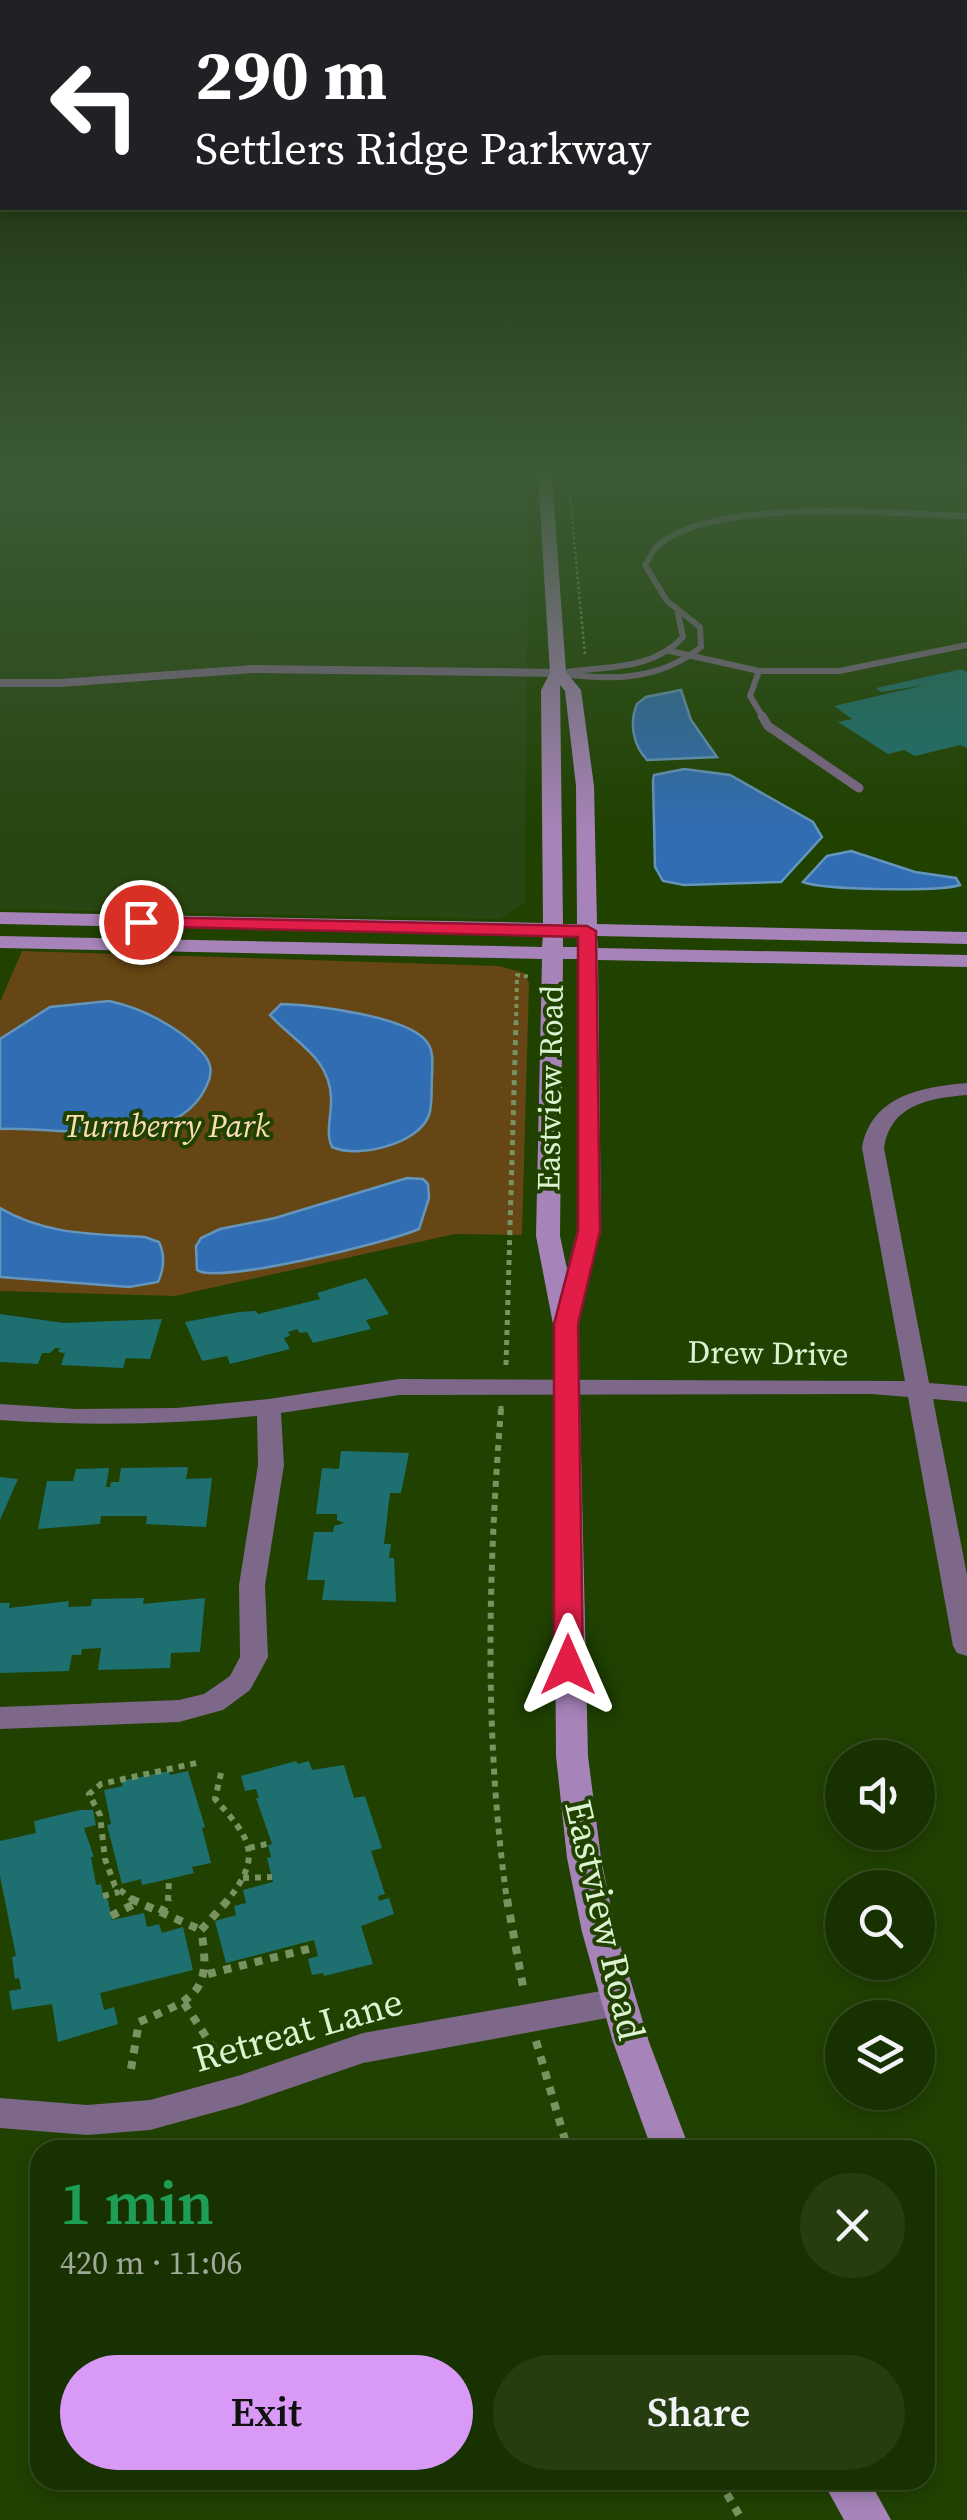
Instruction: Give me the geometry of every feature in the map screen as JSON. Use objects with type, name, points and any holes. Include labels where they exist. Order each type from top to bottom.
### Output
[{"type":"street","name":"Eastview Road","points":[[553,594],[558,673],[549,690],[553,942],[548,1236],[566,1324],[572,1756],[584,1858],[618,2002],[668,2140]]},
{"type":"street","points":[[1,684],[235,669],[558,673]]},
{"type":"street","name":"Eastview Road","points":[[558,673],[573,690],[585,786],[587,942],[589,1231],[566,1324]]},
{"type":"street","points":[[0,918],[553,942]]},
{"type":"street","points":[[0,942],[967,938]]},
{"type":"street","points":[[587,942],[967,961]]},
{"type":"street","points":[[967,1089],[931,1093],[900,1104],[879,1122],[873,1135],[967,1646]]},
{"type":"street","name":"Drew Drive","points":[[568,1387],[813,1386],[967,1394]]},
{"type":"street","points":[[0,1412],[145,1416],[269,1407],[388,1387],[568,1387]]},
{"type":"street","points":[[0,1718],[179,1711],[221,1698],[240,1683],[254,1658],[252,1585],[272,1458],[269,1407]]},
{"type":"street","name":"Retreat Lane","points":[[0,2113],[117,2120],[180,2108],[363,2048],[618,2002]]},
{"type":"street","points":[[850,2490],[869,2520]]},
{"type":"lane","points":[[558,673],[596,680],[618,678],[655,672],[692,656],[701,647],[700,627],[678,614],[660,594]]},
{"type":"lane","points":[[558,673],[627,665],[670,651],[684,637],[678,614]]},
{"type":"lane","points":[[670,651],[759,670],[839,671],[967,645]]},
{"type":"lane","points":[[759,670],[750,696],[768,726],[859,788]]},
{"type":"path","points":[[558,673],[581,661],[586,652],[580,594]]},
{"type":"path","points":[[506,1361],[517,976]]},
{"type":"path","points":[[500,1421],[488,1735],[497,1844],[520,1974]]},
{"type":"path","points":[[201,1762],[102,1784],[90,1792],[100,1815],[108,1870],[121,1892],[136,1903],[161,1914],[181,1917],[201,1930]]},
{"type":"path","points":[[131,2069],[139,2022],[184,2003],[197,1993],[208,1974],[201,1930],[210,1911],[244,1878],[249,1864],[244,1832],[215,1799],[221,1773]]},
{"type":"path","points":[[249,1848],[271,1842]]},
{"type":"path","points":[[244,1878],[272,1877]]},
{"type":"path","points":[[161,1914],[169,1899],[169,1878]]},
{"type":"path","points":[[103,1896],[121,1892]]},
{"type":"path","points":[[112,1916],[136,1903]]},
{"type":"path","points":[[208,1974],[316,1946]]},
{"type":"path","points":[[184,2003],[241,2090]]},
{"type":"path","points":[[542,2066],[565,2140]]},
{"type":"path","points":[[725,2490],[742,2520]]},
{"type":"shaded area","points":[[0,594],[527,594],[525,903],[499,919],[0,909]]},
{"type":"green space","name":"Turnberry Park","points":[[22,951],[499,966],[524,973],[529,983],[522,1235],[455,1234],[175,1296],[0,1291],[0,1002]]},
{"type":"water","points":[[681,690],[691,720],[717,757],[647,760],[634,734],[637,704],[646,697]]},
{"type":"water","points":[[684,769],[730,775],[813,822],[822,837],[781,882],[684,885],[663,881],[655,867],[653,780],[654,775]]},
{"type":"water","points":[[851,851],[915,872],[956,878],[960,885],[881,889],[803,882],[827,856]]},
{"type":"water","points":[[109,1001],[159,1020],[182,1034],[205,1056],[210,1064],[210,1077],[191,1108],[169,1122],[143,1129],[0,1129],[0,1039],[50,1007]]},
{"type":"water","points":[[281,1004],[361,1014],[404,1026],[420,1035],[432,1052],[431,1106],[423,1125],[401,1141],[371,1150],[332,1147],[329,1084],[318,1061],[270,1015]]},
{"type":"water","points":[[407,1178],[423,1179],[428,1184],[429,1198],[419,1229],[341,1252],[268,1267],[236,1272],[197,1270],[196,1246],[201,1238],[220,1229],[275,1218]]},
{"type":"water","points":[[0,1208],[52,1228],[145,1237],[159,1242],[163,1262],[158,1282],[129,1287],[0,1277]]},
{"type":"building","points":[[962,669],[967,672],[967,748],[960,745],[915,756],[904,750],[888,754],[838,722],[852,719],[834,706],[925,685],[881,692],[876,688]]},
{"type":"building","points":[[366,1278],[389,1314],[366,1320],[371,1329],[313,1343],[307,1332],[297,1329],[284,1338],[290,1349],[230,1364],[227,1356],[202,1361],[185,1322],[239,1312],[258,1314],[320,1299],[317,1293]]},
{"type":"building","points":[[0,1314],[64,1323],[162,1319],[150,1359],[126,1358],[123,1368],[61,1365],[65,1353],[58,1352],[60,1348],[42,1353],[38,1364],[0,1362]]},
{"type":"building","points":[[341,1451],[409,1453],[401,1493],[390,1493],[384,1544],[391,1544],[389,1558],[394,1558],[396,1602],[322,1600],[325,1580],[307,1580],[314,1532],[333,1532],[334,1526],[344,1523],[337,1520],[337,1514],[316,1514],[322,1468],[339,1469]]},
{"type":"building","points":[[188,1467],[186,1479],[212,1478],[206,1527],[146,1524],[147,1516],[101,1516],[100,1524],[38,1529],[47,1481],[73,1481],[76,1469],[109,1468],[106,1487],[110,1487],[111,1482],[119,1482],[121,1468]]},
{"type":"building","points":[[0,1477],[18,1479],[0,1520]]},
{"type":"building","points":[[144,1598],[143,1604],[205,1598],[200,1652],[171,1653],[170,1668],[98,1670],[101,1648],[82,1649],[81,1655],[72,1655],[69,1671],[0,1673],[0,1603],[10,1603],[9,1608],[69,1601],[68,1607],[91,1606],[92,1599]]},
{"type":"building","points":[[309,1761],[312,1770],[344,1765],[354,1798],[365,1796],[382,1848],[371,1851],[385,1894],[378,1896],[379,1901],[389,1898],[394,1914],[361,1926],[373,1964],[324,1976],[312,1975],[308,1959],[318,1956],[314,1940],[226,1963],[215,1921],[236,1915],[234,1906],[246,1903],[243,1890],[273,1882],[267,1858],[271,1857],[268,1845],[272,1844],[259,1798],[256,1789],[245,1791],[241,1776]]},
{"type":"building","points":[[169,1771],[170,1775],[188,1771],[211,1863],[192,1867],[194,1873],[169,1879],[142,1885],[141,1879],[122,1884],[107,1825],[111,1824],[104,1790],[123,1786],[121,1781]]},
{"type":"building","points":[[93,1810],[96,1825],[84,1828],[94,1857],[96,1885],[101,1884],[103,1896],[107,1896],[112,1920],[144,1913],[147,1927],[159,1924],[162,1933],[183,1927],[193,1970],[100,1993],[104,2010],[114,2007],[118,2024],[58,2042],[52,2004],[12,2010],[9,1991],[21,1989],[19,1978],[15,1979],[12,1957],[16,1956],[0,1876],[0,1841],[36,1833],[34,1821]]},
{"type":"route","points":[[141,922],[587,931],[589,1231],[566,1324],[568,1665]]}]
